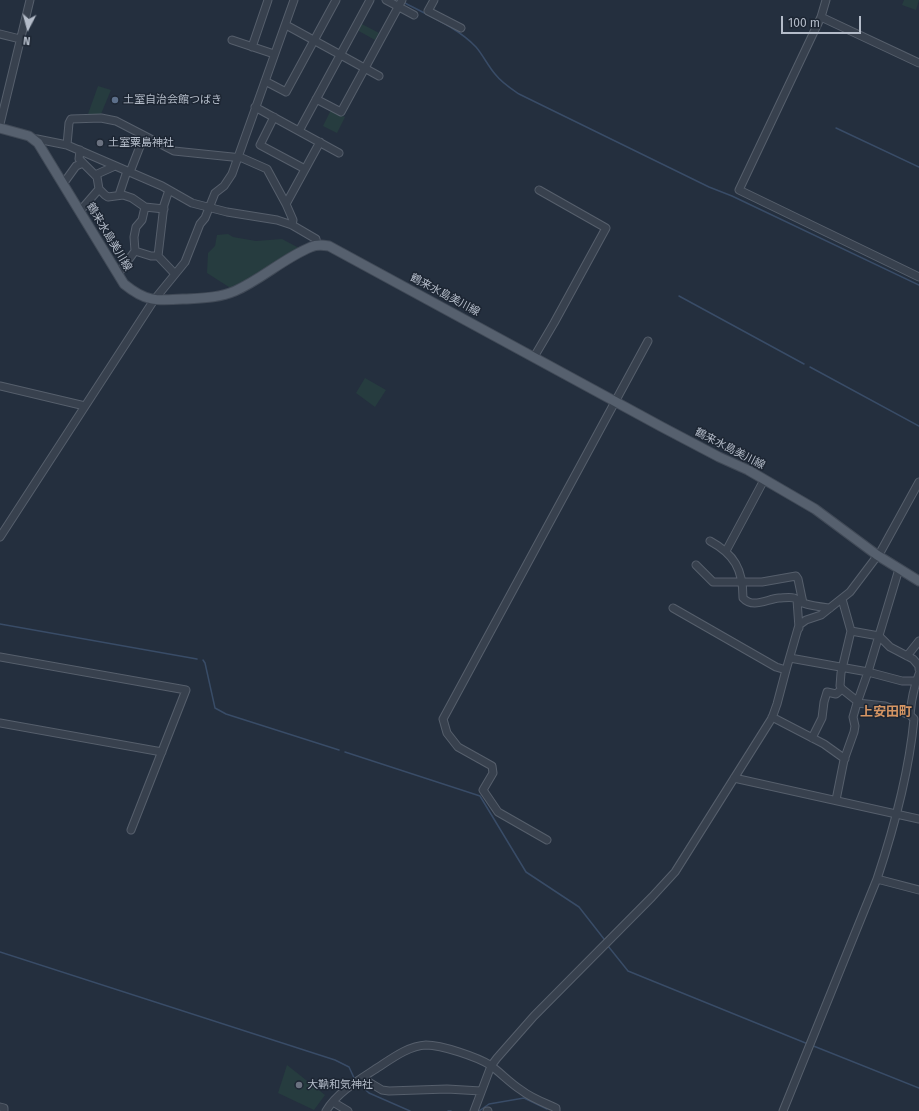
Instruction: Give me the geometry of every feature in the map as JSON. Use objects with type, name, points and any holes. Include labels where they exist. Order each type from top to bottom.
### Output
[{"type":"main road","points":[[0,128],[34,139]]},
{"type":"main road","name":"鶴来水島美川線","points":[[34,139],[124,284],[141,296],[154,300],[205,298],[223,295],[234,292],[255,281],[312,246],[329,246],[719,458],[748,470],[815,509],[877,555],[919,581]]},
{"type":"street","points":[[0,124],[30,0]]},
{"type":"street","points":[[252,47],[268,0]]},
{"type":"street","points":[[0,537],[154,300],[185,262],[200,224],[205,218],[216,193],[224,186],[232,174],[294,0]]},
{"type":"street","points":[[265,81],[286,92],[336,0]]},
{"type":"street","points":[[299,131],[370,0]]},
{"type":"street","points":[[386,0],[400,3],[414,15]]},
{"type":"street","points":[[434,0],[428,11],[461,28]]},
{"type":"street","points":[[826,0],[821,17],[739,190],[919,277]]},
{"type":"street","points":[[316,99],[341,112],[400,3]]},
{"type":"street","points":[[821,17],[919,63]]},
{"type":"street","points":[[286,25],[379,76]]},
{"type":"street","points":[[0,34],[20,39]]},
{"type":"street","points":[[232,40],[274,54]]},
{"type":"street","points":[[255,107],[339,153]]},
{"type":"street","points":[[274,117],[260,145],[305,169]]},
{"type":"street","points":[[67,145],[69,123],[71,119],[101,118],[116,121],[174,151],[242,158],[267,170],[286,204],[293,220],[292,225]]},
{"type":"street","points":[[119,195],[144,136]]},
{"type":"street","points":[[34,139],[67,145],[80,150],[169,190],[192,203],[254,217],[277,220],[292,225],[316,239],[318,245]]},
{"type":"street","points":[[286,204],[320,142]]},
{"type":"street","points":[[80,150],[79,159],[95,175],[99,181],[99,189],[104,195],[108,197],[119,195],[132,198],[145,207],[164,209]]},
{"type":"street","points":[[63,184],[76,166],[83,164],[90,155]]},
{"type":"street","points":[[95,175],[115,166]]},
{"type":"street","points":[[80,211],[99,189]]},
{"type":"street","points":[[158,256],[164,209],[169,190]]},
{"type":"street","points":[[534,357],[606,228],[539,190]]},
{"type":"street","points":[[118,274],[135,251],[134,237],[136,227],[142,220],[145,207]]},
{"type":"street","points":[[135,251],[151,256],[158,256],[174,274]]},
{"type":"street","points":[[547,840],[498,812],[483,790],[493,773],[492,766],[458,747],[447,733],[443,719],[648,341]]},
{"type":"street","points":[[0,386],[85,406]]},
{"type":"street","points":[[726,551],[764,480]]},
{"type":"street","points":[[475,1110],[491,1066],[534,1016],[675,872],[772,717],[799,625],[806,620],[821,615],[855,587],[881,551],[919,482]]},
{"type":"street","points":[[710,541],[726,551],[732,557],[743,583],[743,598],[745,600],[761,603],[774,598],[790,598],[830,608]]},
{"type":"street","points":[[696,566],[713,582],[743,583],[796,576],[798,579],[800,601],[799,628]]},
{"type":"street","points":[[836,800],[844,759],[854,732],[855,726],[853,717],[857,702],[868,672],[899,569]]},
{"type":"street","points":[[842,599],[851,631],[840,678],[840,686],[857,702],[885,706],[914,719]]},
{"type":"street","points":[[672,608],[776,667],[786,670]]},
{"type":"street","points":[[851,631],[879,636],[890,647],[907,656],[919,666],[919,669]]},
{"type":"street","points":[[907,656],[919,641]]},
{"type":"street","points":[[0,657],[186,690],[131,830]]},
{"type":"street","points":[[783,1111],[877,879],[888,847],[912,742],[918,679],[902,681],[868,672],[790,658]]},
{"type":"street","points":[[812,738],[822,718],[827,692],[836,694],[842,689]]},
{"type":"street","points":[[772,717],[824,744],[844,759]]},
{"type":"street","points":[[0,723],[162,752]]},
{"type":"street","points":[[734,778],[919,819]]},
{"type":"street","points":[[877,879],[919,890]]},
{"type":"street","points":[[326,1111],[333,1102],[354,1083],[398,1054],[412,1048],[426,1046],[449,1050],[481,1060],[491,1066],[521,1091],[555,1110]]},
{"type":"street","points":[[362,1078],[382,1090],[446,1089],[481,1091]]},
{"type":"street","points":[[333,1102],[348,1111]]},
{"type":"street","points":[[0,1107],[4,1108],[4,1111]]},
{"type":"green space","points":[[904,0],[919,0],[916,10],[902,5]]},
{"type":"green space","points":[[360,23],[379,33],[375,40],[357,30]]},
{"type":"green space","points":[[98,86],[111,90],[101,114],[88,114]]},
{"type":"green space","points":[[331,110],[345,117],[337,133],[323,126]]},
{"type":"green space","points":[[228,234],[233,237],[256,241],[282,239],[299,248],[232,289],[207,273],[208,253],[215,246],[217,235]]},
{"type":"green space","points":[[365,378],[386,390],[375,407],[356,393]]},
{"type":"green space","points":[[287,1065],[325,1095],[314,1110],[278,1093]]},
{"type":"waterway","points":[[405,3],[442,22],[468,40],[479,50],[490,68],[498,77],[519,94],[709,187],[732,196],[919,285]]},
{"type":"waterway","points":[[836,128],[919,167]]},
{"type":"waterway","points":[[679,296],[804,364]]},
{"type":"waterway","points":[[810,367],[919,426]]},
{"type":"waterway","points":[[0,624],[197,659]]},
{"type":"waterway","points":[[203,660],[205,663],[215,708],[226,714],[339,750]]},
{"type":"waterway","points":[[345,752],[480,796],[526,872],[579,907],[604,939]]},
{"type":"waterway","points":[[608,946],[628,971],[808,1044]]},
{"type":"waterway","points":[[0,952],[335,1060],[349,1067],[355,1080]]},
{"type":"waterway","points":[[811,1045],[919,1088]]},
{"type":"waterway","points":[[358,1083],[369,1093],[410,1111]]},
{"type":"waterway","points":[[479,1111],[489,1104],[524,1098],[547,1109]]},
{"type":"place","name":"土室自治会館つばき","points":[[115,100]]},
{"type":"place","name":"土室粟島神社","points":[[100,143]]},
{"type":"place","name":"大靹和気神社","points":[[299,1085]]},
{"type":"district","name":"上安田町","points":[[886,712]]}]
